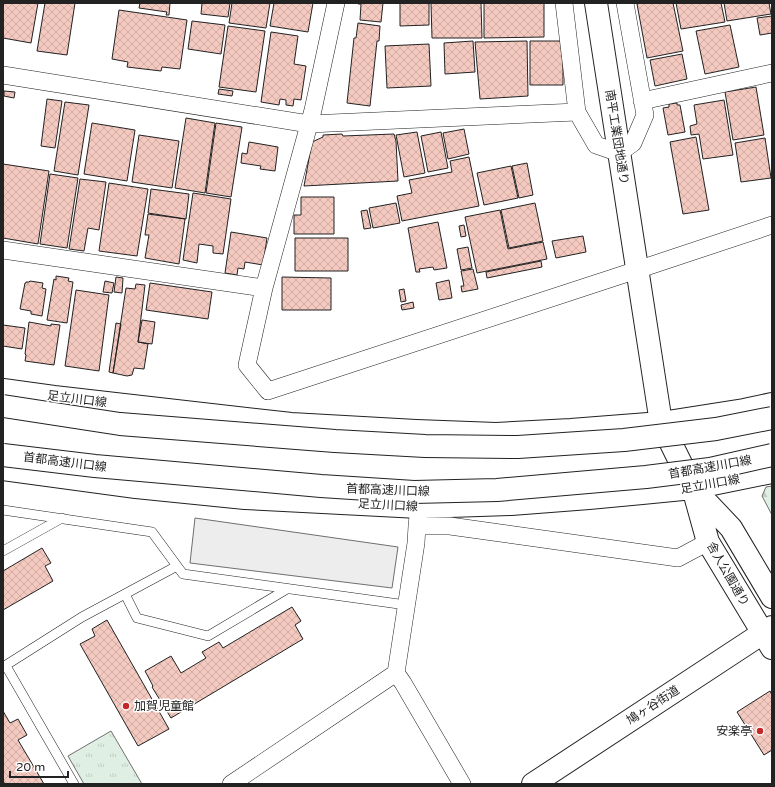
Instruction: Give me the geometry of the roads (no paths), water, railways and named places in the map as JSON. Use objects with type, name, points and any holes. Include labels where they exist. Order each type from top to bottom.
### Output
[{"type":"main road","name":"南平工業団地通り","points":[[596,3],[661,423],[692,488]]},
{"type":"main road","name":"足立川口線","points":[[3,390],[292,424],[496,434],[661,423],[772,404]]},
{"type":"main road","points":[[3,406],[120,424],[335,442],[425,446],[518,447],[624,440],[716,429],[772,418]]},
{"type":"main road","name":"首都高速川口線","points":[[3,455],[95,466],[321,486],[414,492],[497,490],[646,478],[710,469],[772,455]]},
{"type":"main road","name":"足立川口線","points":[[3,469],[136,487],[418,517],[511,504],[692,488],[772,472]]},
{"type":"main road","points":[[692,488],[731,528],[772,596]]},
{"type":"main road","name":"舎人公園通り","points":[[692,488],[708,542],[769,636]]},
{"type":"main road","name":"鳩ヶ谷街道","points":[[533,784],[769,636]]},
{"type":"street","points":[[336,3],[309,124],[264,288],[247,365],[268,391],[772,225]]},
{"type":"street","points":[[564,3],[577,112],[596,145],[619,153],[633,143],[645,115],[625,3]]},
{"type":"street","points":[[642,101],[772,73]]},
{"type":"street","points":[[3,75],[309,124],[577,112]]},
{"type":"street","points":[[3,250],[264,288]]},
{"type":"street","points":[[462,784],[396,673],[416,543],[418,517],[450,526],[678,558],[708,542]]},
{"type":"street","points":[[231,784],[396,673]]},
{"type":"lane","points":[[3,510],[152,532],[183,574],[406,605]]},
{"type":"lane","points":[[3,551],[62,518]]},
{"type":"lane","points":[[74,784],[4,666],[82,617],[177,566]]},
{"type":"lane","points":[[125,594],[137,618],[208,636],[287,588]]},
{"type":"place","name":"加賀児童館","points":[[126,706]]},
{"type":"place","name":"安楽亭","points":[[760,731]]}]
